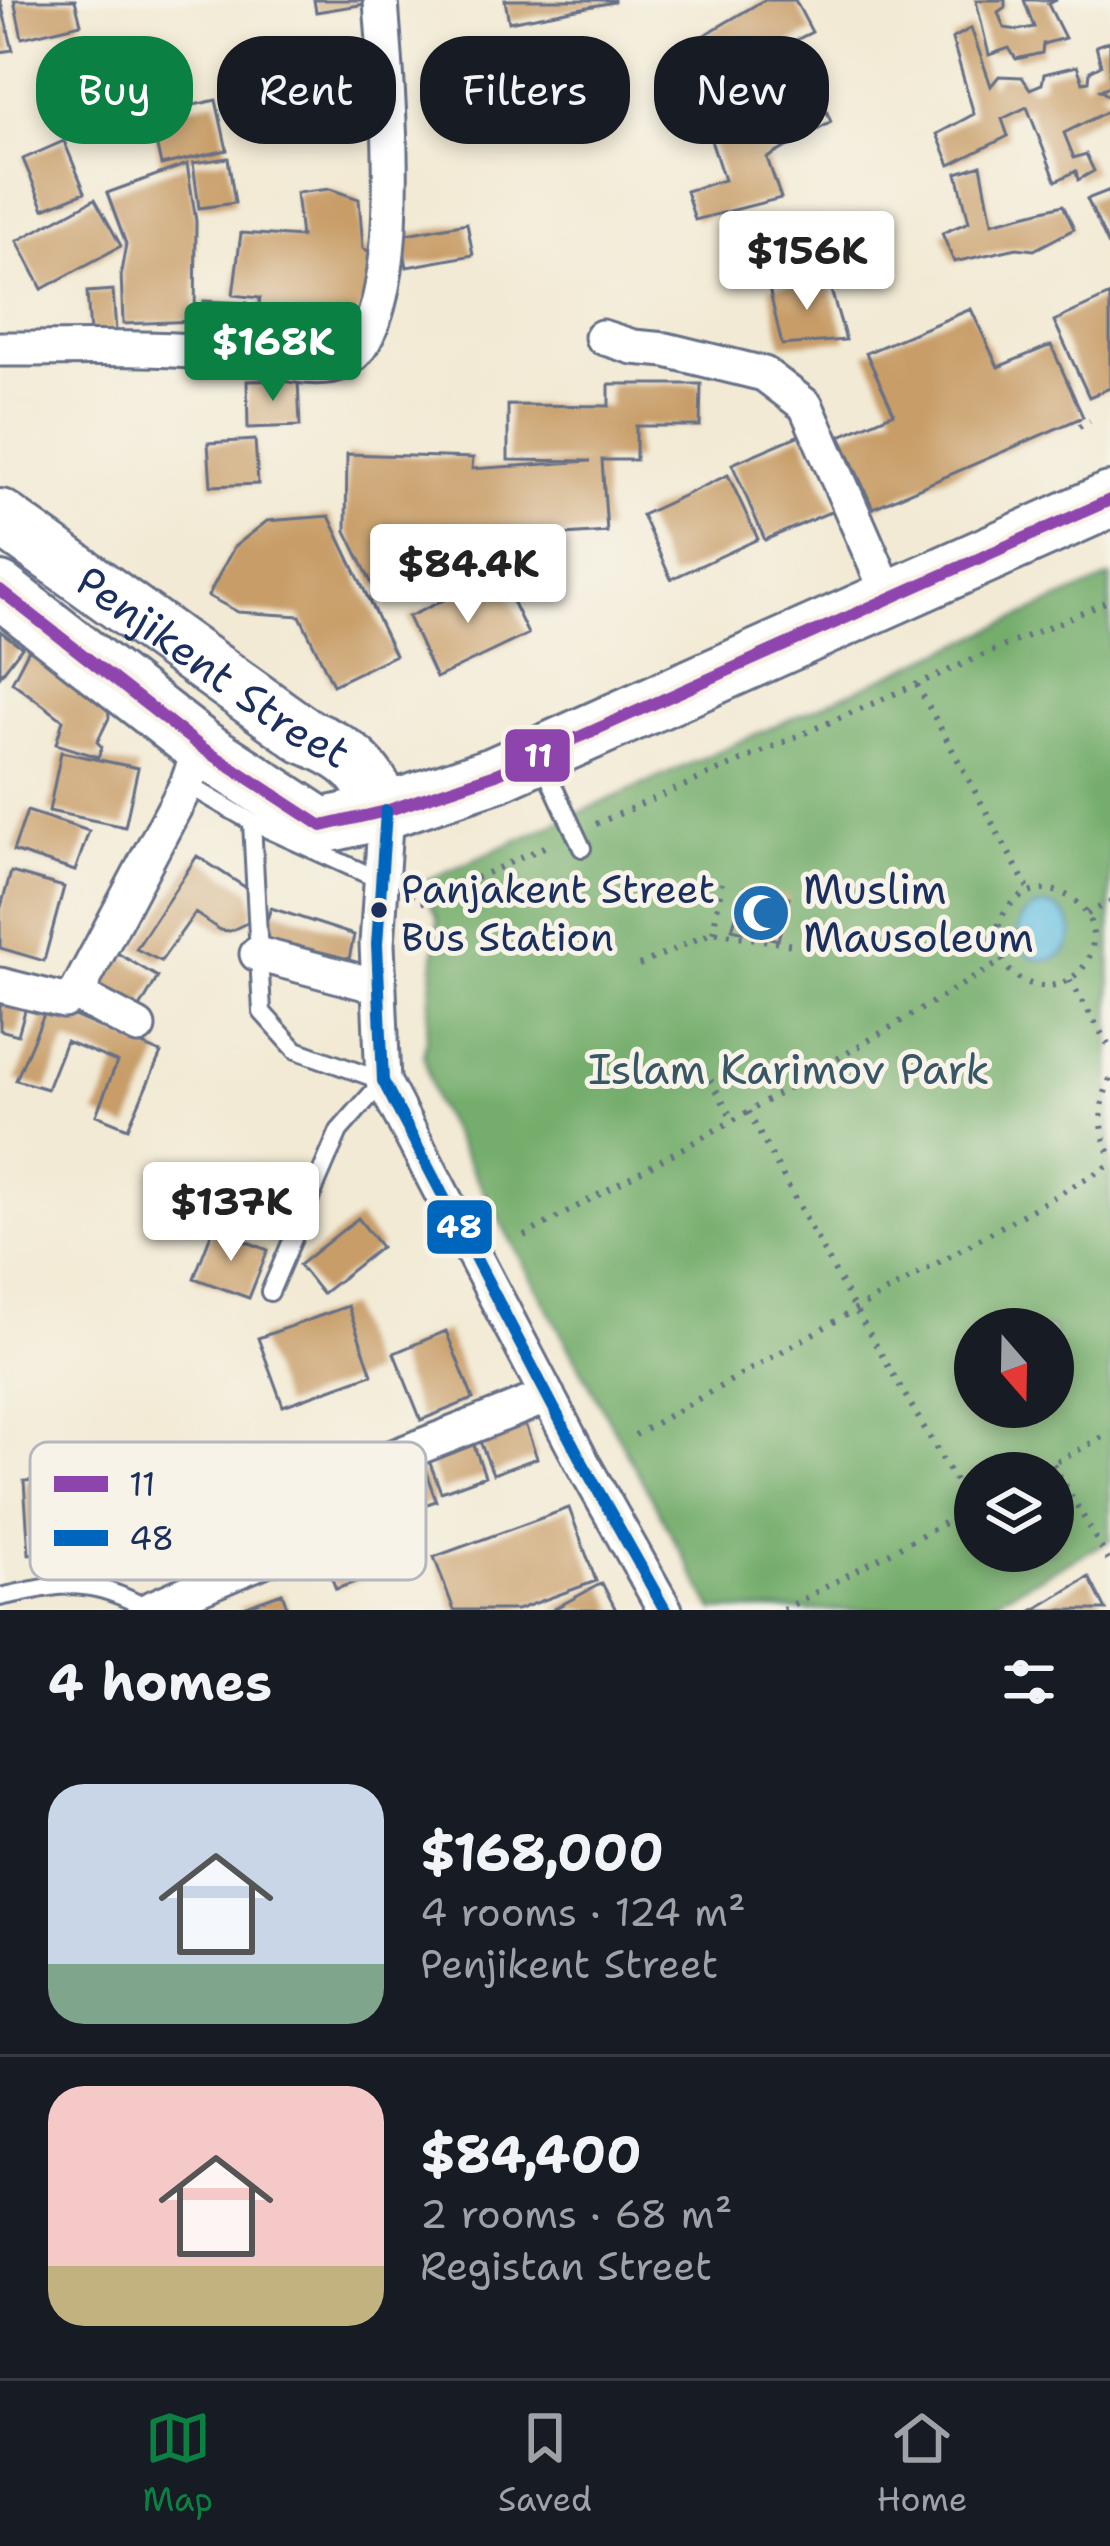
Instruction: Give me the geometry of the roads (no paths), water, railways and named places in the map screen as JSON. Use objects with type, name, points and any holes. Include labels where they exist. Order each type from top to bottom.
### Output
[{"type":"main road","points":[[386,812],[539,756],[1110,500]]},
{"type":"main road","name":"Penjikent Street","points":[[0,518],[304,736],[346,754],[365,772],[386,812],[322,826],[194,766],[0,590]]},
{"type":"street","points":[[0,350],[216,352],[303,366],[338,363],[360,347],[374,320],[388,259],[390,131],[381,0]]},
{"type":"street","points":[[602,337],[764,374],[806,406],[890,598]]},
{"type":"street","points":[[0,985],[64,1000],[76,994],[194,766]]},
{"type":"street","points":[[386,812],[377,986],[383,1081],[665,1610]]},
{"type":"street","points":[[257,954],[377,986]]},
{"type":"street","points":[[76,994],[138,1027]]},
{"type":"street","points":[[426,1444],[548,1396]]},
{"type":"street","points":[[148,1609],[216,1580]]},
{"type":"lane","points":[[539,756],[579,840]]},
{"type":"lane","points":[[194,766],[252,823],[382,881]]},
{"type":"lane","points":[[252,823],[262,1012],[296,1050],[383,1081],[339,1131],[271,1292]]},
{"type":"lane","points":[[0,1597],[64,1584],[110,1587],[148,1609]]},
{"type":"water","points":[[1045,906],[1064,914],[1072,933],[1064,952],[1045,960],[1026,952],[1018,933],[1026,914]]},
{"type":"place","name":"Panjakent Street Bus Station","points":[[379,910]]},
{"type":"place","name":"Muslim Mausoleum","points":[[761,913]]},
{"type":"park label","name":"Islam Karimov Park","points":[[789,1069]]}]
